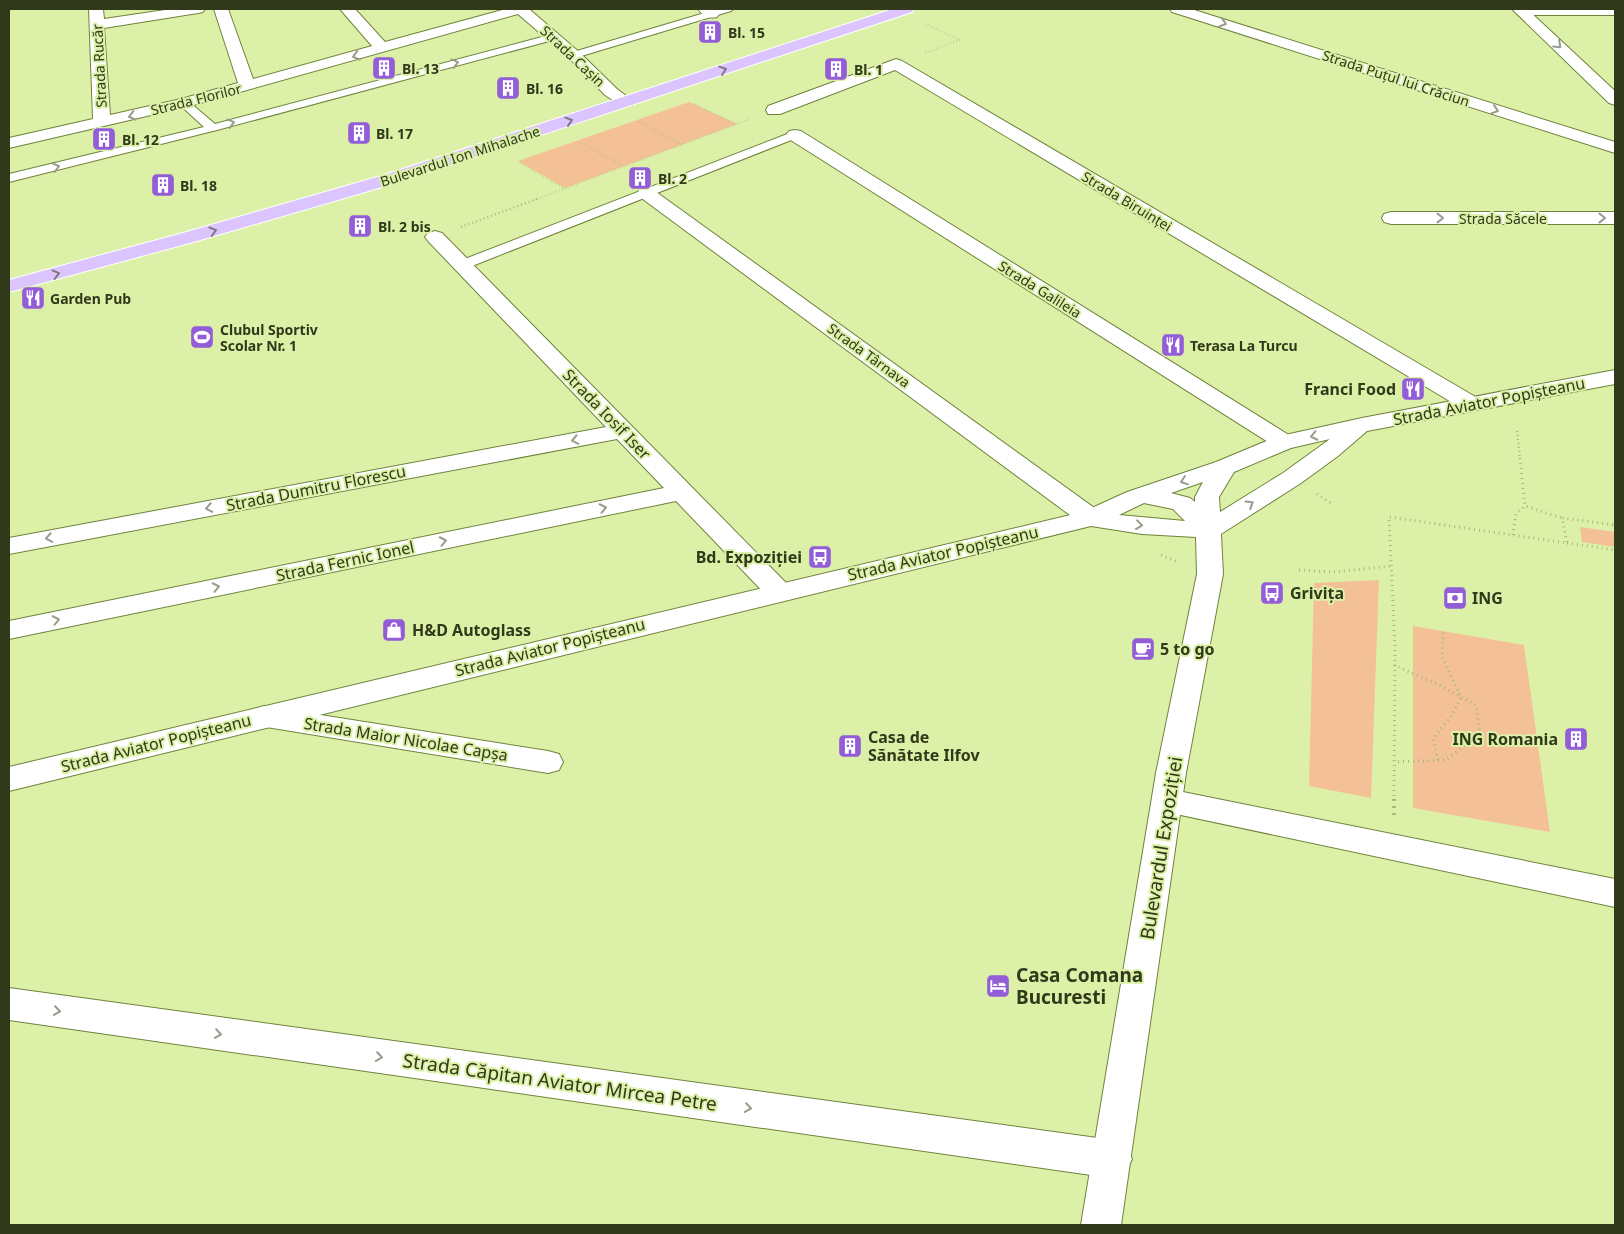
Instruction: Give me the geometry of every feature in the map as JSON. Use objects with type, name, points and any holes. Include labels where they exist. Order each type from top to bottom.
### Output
[{"type":"main road","name":"Bulevardul Ion Mihalache","points":[[9,269],[184,223],[442,147],[860,9]]},
{"type":"main road","name":"Bulevardul Ion Mihalache","points":[[9,286],[347,192],[626,102],[913,15]]},
{"type":"street","name":"Strada Rucăr","points":[[96,9],[102,123]]},
{"type":"street","points":[[96,25],[198,9]]},
{"type":"street","points":[[222,9],[247,86]]},
{"type":"street","points":[[347,9],[382,48]]},
{"type":"street","name":"Strada Florilor","points":[[9,143],[184,103],[521,9]]},
{"type":"street","name":"Strada Cașin","points":[[521,9],[611,92],[626,102]]},
{"type":"street","name":"Strada Puțul lui Crăciun","points":[[1177,9],[1615,148]]},
{"type":"street","points":[[1518,10],[1615,11]]},
{"type":"street","points":[[1518,10],[1615,100]]},
{"type":"street","points":[[774,110],[896,64]]},
{"type":"street","name":"Strada Biruinței","points":[[896,64],[1471,404]]},
{"type":"street","name":"Strada Galileia","points":[[795,135],[1284,442]]},
{"type":"street","name":"Strada Târnava","points":[[646,193],[1091,518]]},
{"type":"street","name":"Strada Săcele","points":[[1391,218],[1615,218]]},
{"type":"street","name":"Strada Iosif Iser","points":[[435,237],[779,592]]},
{"type":"street","name":"Strada Aviator Popișteanu","points":[[9,779],[1091,518],[1143,495],[1225,467],[1284,442],[1615,376]]},
{"type":"street","name":"Strada Aviator Popișteanu","points":[[1091,518],[1142,526],[1209,530],[1330,452],[1362,425]]},
{"type":"street","name":"Strada Dumitru Florescu","points":[[9,546],[623,431]]},
{"type":"street","name":"Bulevardul Expoziției","points":[[1101,1225],[1171,773],[1210,574],[1207,497],[1225,467]]},
{"type":"street","name":"Strada Fernic Ionel","points":[[9,630],[682,492]]},
{"type":"street","points":[[1143,495],[1181,503],[1209,530]]},
{"type":"street","name":"Strada Maior Nicolae Capșa","points":[[264,716],[548,762]]},
{"type":"street","points":[[1168,801],[1615,893]]},
{"type":"street","name":"Strada Căpitan Aviator Mircea Petre","points":[[9,1004],[1112,1159]]},
{"type":"lane","points":[[574,56],[708,11],[728,9]]},
{"type":"lane","points":[[9,178],[213,128],[552,37]]},
{"type":"lane","points":[[184,103],[213,128]]},
{"type":"lane","points":[[462,265],[795,135]]},
{"type":"path","points":[[896,64],[960,40],[913,15]]},
{"type":"path","points":[[690,102],[737,124]]},
{"type":"path","points":[[435,237],[774,110]]},
{"type":"path","points":[[636,120],[683,144]]},
{"type":"path","points":[[578,141],[624,166]]},
{"type":"path","points":[[518,161],[565,188]]},
{"type":"path","points":[[1517,431],[1525,506]]},
{"type":"path","points":[[1525,506],[1562,518],[1615,525]]},
{"type":"path","points":[[1513,535],[1516,514],[1525,506]]},
{"type":"path","points":[[1384,813],[1394,815],[1394,665],[1389,517],[1615,550]]},
{"type":"path","points":[[1562,518],[1567,543]]},
{"type":"path","points":[[1298,570],[1314,572],[1352,571],[1391,566]]},
{"type":"path","points":[[1443,631],[1442,657],[1461,697]]},
{"type":"path","points":[[1394,665],[1443,687],[1476,705],[1480,733],[1446,760],[1394,762]]},
{"type":"path","points":[[1438,760],[1433,739],[1452,715],[1461,697]]},
{"type":"shaded area","points":[[689,102],[737,124],[565,188],[518,161]]},
{"type":"shaded area","points":[[1580,527],[1615,532],[1615,547],[1582,542]]},
{"type":"shaded area","points":[[1379,580],[1371,798],[1309,786],[1314,583]]},
{"type":"shaded area","points":[[1413,626],[1524,645],[1550,832],[1413,808]]},
{"type":"place","name":"Bl. 15","points":[[710,32]]},
{"type":"place","name":"Bl. 13","points":[[384,68]]},
{"type":"place","name":"Bl. 1","points":[[836,69]]},
{"type":"place","name":"Bl. 16","points":[[508,88]]},
{"type":"place","name":"Bl. 17","points":[[359,133]]},
{"type":"place","name":"Bl. 12","points":[[104,139]]},
{"type":"place","name":"Bl. 2","points":[[640,178]]},
{"type":"place","name":"Bl. 18","points":[[163,185]]},
{"type":"place","name":"Bl. 2 bis","points":[[360,226]]},
{"type":"place","name":"Garden Pub","points":[[33,298]]},
{"type":"place","name":"Clubul Sportiv Scolar Nr. 1","points":[[202,337]]},
{"type":"place","name":"Terasa La Turcu","points":[[1173,345]]},
{"type":"place","name":"Franci Food","points":[[1413,389]]},
{"type":"place","name":"Bd. Expoziției","points":[[820,557]]},
{"type":"place","name":"Grivița","points":[[1272,593]]},
{"type":"place","name":"ING","points":[[1455,598]]},
{"type":"place","name":"H&D Autoglass","points":[[394,630]]},
{"type":"place","name":"5 to go","points":[[1143,649]]},
{"type":"place","name":"ING Romania","points":[[1576,739]]},
{"type":"place","name":"Casa de Sănătate Ilfov","points":[[850,746]]},
{"type":"place","name":"Casa Comana Bucuresti","points":[[998,986]]}]
